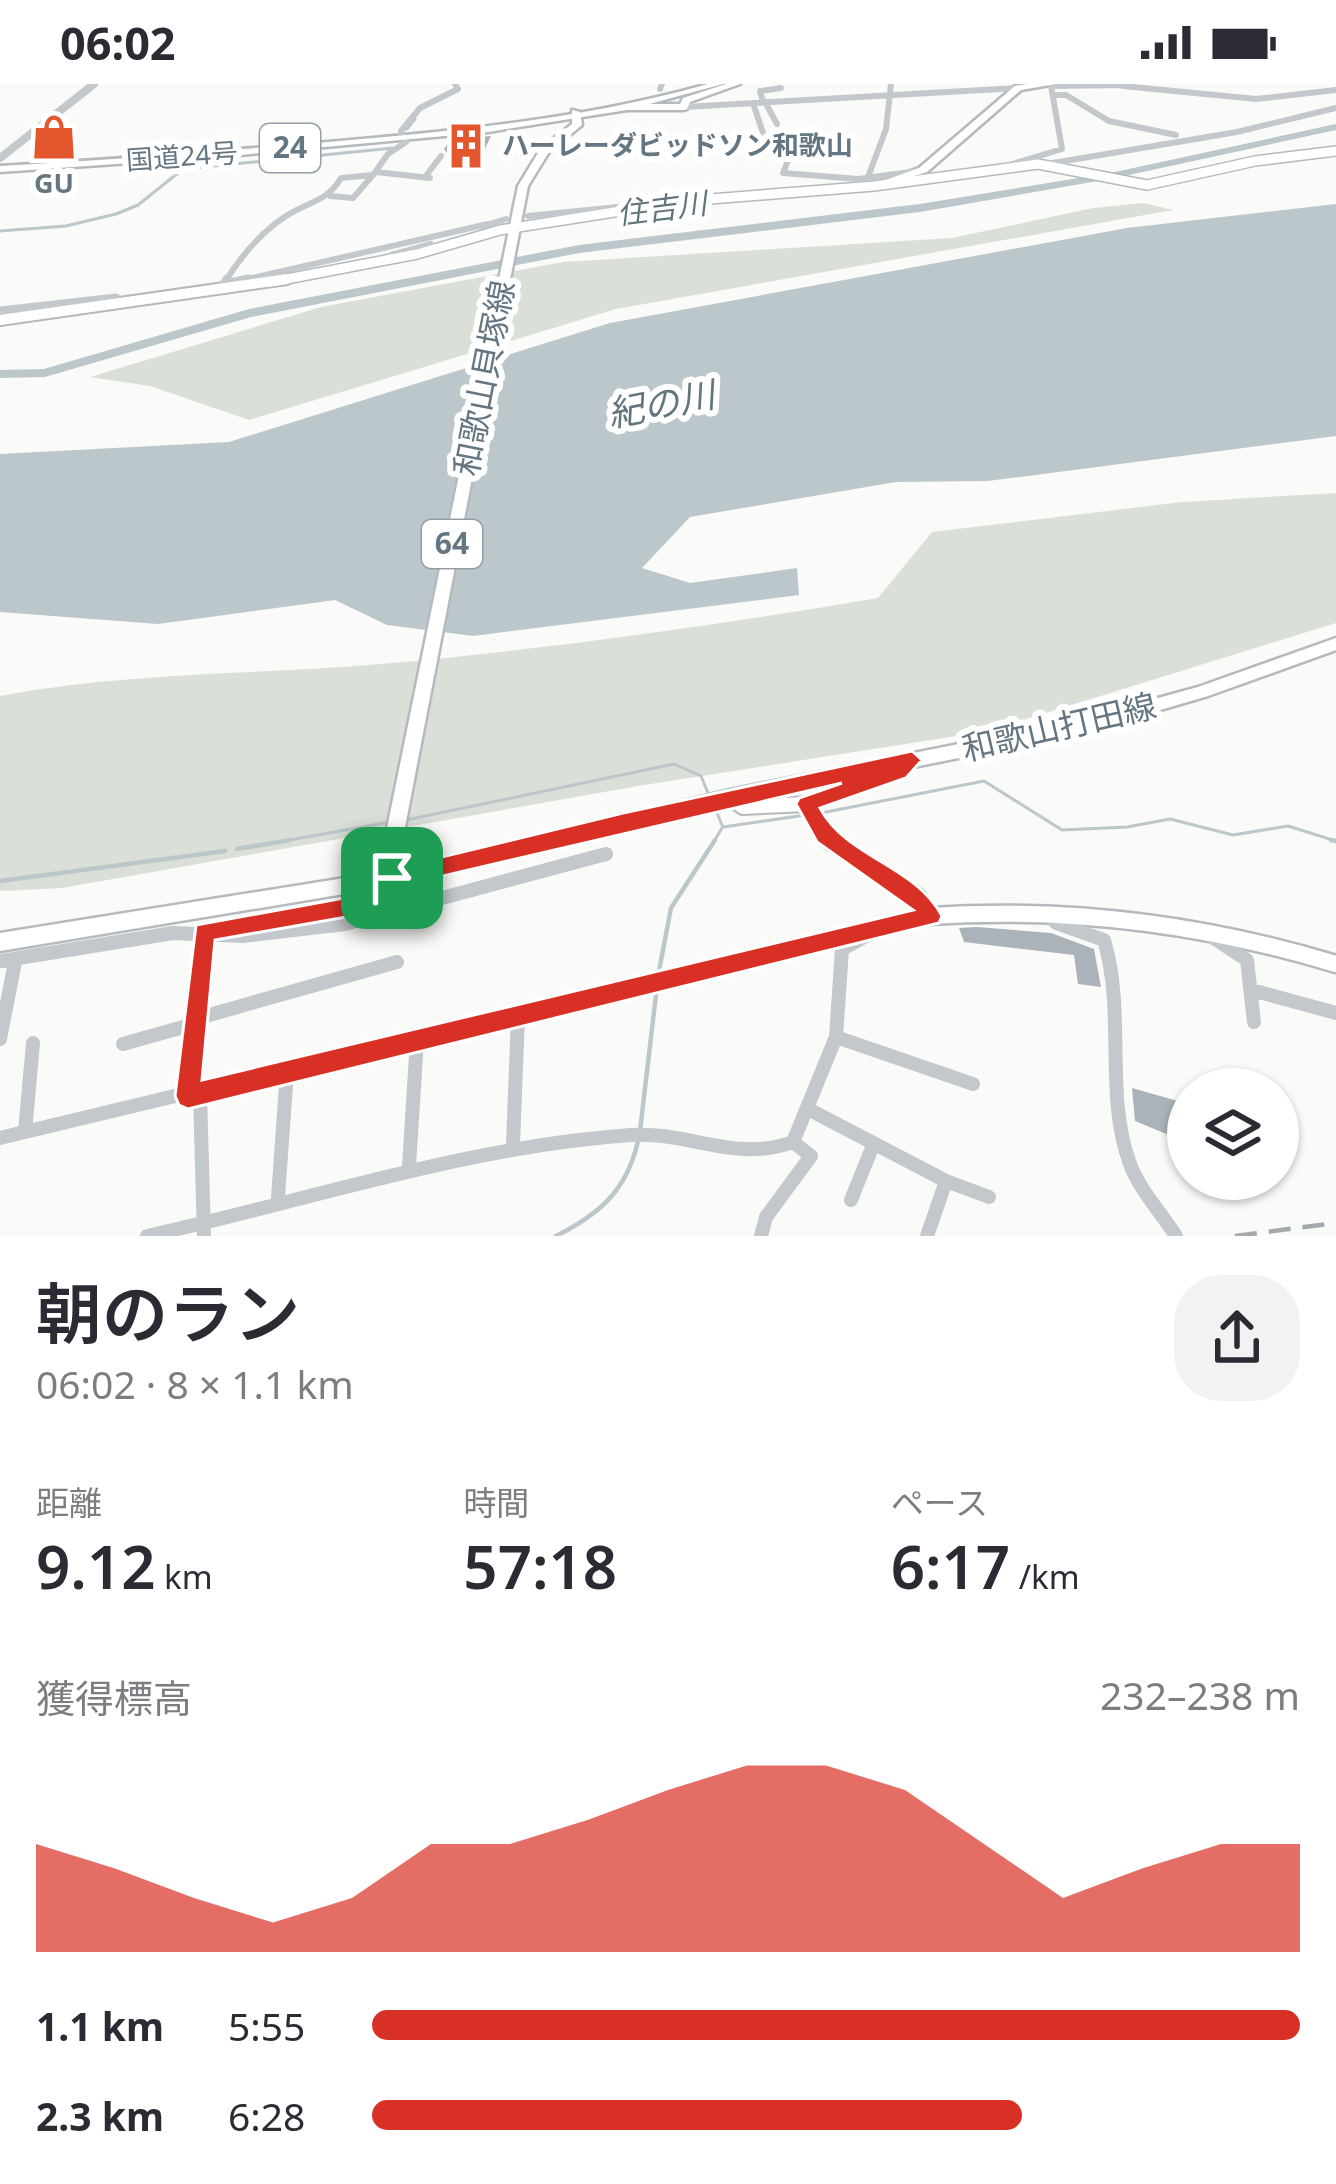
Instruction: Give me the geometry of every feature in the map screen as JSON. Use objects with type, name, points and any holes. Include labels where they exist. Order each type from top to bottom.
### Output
[{"type":"main road","name":"国道24号","points":[[577,114],[718,84]]},
{"type":"main road","points":[[629,107],[684,107],[692,89],[735,84]]},
{"type":"main road","points":[[871,182],[923,170],[1018,88],[1053,88]]},
{"type":"main road","name":"国道24号","points":[[0,164],[405,136],[629,107],[692,89]]},
{"type":"main road","name":"和歌山貝塚線","points":[[392,878],[392,853],[523,186],[532,167],[577,124],[577,114]]},
{"type":"main road","points":[[0,315],[153,303],[307,276],[515,223],[727,196],[1052,165],[1133,184],[1336,151]]},
{"type":"main road","name":"和歌山打田線","points":[[0,942],[392,878],[730,797],[1135,713],[1336,644]]},
{"type":"main road","points":[[730,797],[743,807],[812,812],[824,836],[917,897],[930,916],[1051,916],[1209,935],[1336,964]]},
{"type":"street","points":[[0,164],[94,84]]},
{"type":"street","points":[[224,284],[259,236],[308,203],[330,196],[353,198],[405,136],[401,130],[420,108],[458,89],[455,84]]},
{"type":"street","points":[[781,88],[760,92],[760,102],[770,152],[791,153],[783,173],[871,182],[886,129],[891,84]]},
{"type":"street","points":[[1053,88],[1125,85],[1256,99],[1336,90]]},
{"type":"street","points":[[684,107],[1018,88]]},
{"type":"street","points":[[1053,88],[1109,121],[1162,134],[1203,136]]},
{"type":"street","points":[[998,169],[1062,149],[1056,134],[1060,102],[1053,88]]},
{"type":"street","points":[[760,102],[777,124]]},
{"type":"street","points":[[1052,165],[1336,108]]},
{"type":"street","points":[[330,196],[345,176],[428,177],[441,156]]},
{"type":"street","points":[[0,315],[224,284],[488,224],[727,196]]},
{"type":"street","points":[[307,276],[421,248],[488,224]]},
{"type":"street","points":[[812,812],[898,772],[912,760]]},
{"type":"street","points":[[204,932],[243,935],[345,924],[606,854]]},
{"type":"street","points":[[0,1039],[8,962],[369,904],[383,897],[392,878]]},
{"type":"street","points":[[0,1138],[930,916]]},
{"type":"street","points":[[1051,916],[1056,923],[1104,940],[1118,990],[1125,1146],[1144,1196],[1176,1236]]},
{"type":"street","points":[[147,1236],[204,1230],[505,1156],[631,1136],[673,1136],[728,1152],[779,1149],[793,1142],[836,1037],[842,949],[883,927]]},
{"type":"street","points":[[204,932],[194,1021],[204,1230]]},
{"type":"street","points":[[1209,935],[1247,960],[1254,1022]]},
{"type":"street","points":[[123,1044],[397,962]]},
{"type":"street","points":[[1252,990],[1336,1013]]},
{"type":"street","points":[[513,1144],[518,1016]]},
{"type":"street","points":[[836,1037],[973,1084]]},
{"type":"street","points":[[409,1166],[417,1040]]},
{"type":"street","points":[[25,1132],[33,1043]]},
{"type":"street","points":[[278,1197],[287,1071]]},
{"type":"street","points":[[808,1109],[946,1181],[989,1197]]},
{"type":"street","points":[[761,1236],[766,1216],[811,1156],[793,1142]]},
{"type":"street","points":[[850,1200],[874,1143]]},
{"type":"street","points":[[927,1236],[946,1181]]},
{"type":"shaded area","points":[[1143,203],[1173,210],[616,309],[249,420],[150,386],[90,377],[321,307],[563,262],[952,238],[1093,208]]},
{"type":"shaded area","points":[[1336,493],[1336,623],[988,731],[638,786],[62,888],[0,891],[0,696],[142,678],[444,658],[754,618],[878,598],[932,532],[1182,502]]},
{"type":"water","name":"紀の川","points":[[1336,204],[1336,436],[988,481],[896,482],[690,517],[642,568],[690,583],[797,568],[799,595],[473,636],[387,625],[335,600],[158,624],[0,612],[0,454],[229,442],[610,323],[1127,228]]},
{"type":"building","name":"ハーレーダビッドソン和歌山","points":[[491,136],[481,157],[448,154],[444,149],[450,140]]},
{"type":"building","points":[[959,928],[1051,933],[1094,949],[1101,987],[1078,984],[1074,955],[964,942]]},
{"type":"building","points":[[1132,1088],[1167,1098],[1167,1134],[1135,1121]]},
{"type":"waterway","points":[[407,129],[415,119]]},
{"type":"waterway","name":"住吉川","points":[[0,374],[45,373],[249,313],[579,249],[920,208],[1115,175],[1336,127]]},
{"type":"waterway","points":[[0,231],[66,226],[116,214],[138,205],[183,169],[393,148]]},
{"type":"waterway","points":[[406,820],[674,764],[701,776],[708,793]]},
{"type":"waterway","points":[[816,814],[984,781],[1062,830],[1127,827],[1170,819],[1233,835],[1288,826],[1336,841],[1331,840]]},
{"type":"waterway","points":[[715,808],[722,825]]},
{"type":"waterway","points":[[723,827],[806,815]]},
{"type":"waterway","points":[[285,841],[390,822]]},
{"type":"waterway","points":[[713,843],[722,828]]},
{"type":"waterway","points":[[285,841],[290,840]]},
{"type":"waterway","points":[[658,976],[671,908],[715,840]]},
{"type":"waterway","points":[[237,849],[285,841]]},
{"type":"waterway","points":[[273,843],[285,841]]},
{"type":"waterway","points":[[0,881],[225,851]]},
{"type":"waterway","points":[[640,1131],[657,986]]},
{"type":"waterway","points":[[556,1236],[609,1199],[627,1173],[638,1141]]},
{"type":"railway","points":[[1235,1236],[1336,1223]]},
{"type":"place","name":"GU","points":[[54,137]]},
{"type":"place","name":"ハーレーダビッドソン和歌山","points":[[466,146]]},
{"type":"route","points":[[912,760],[898,772],[807,804],[824,836],[917,897],[930,916],[188,1096],[204,932],[369,904],[383,897],[392,878],[912,760]]}]
